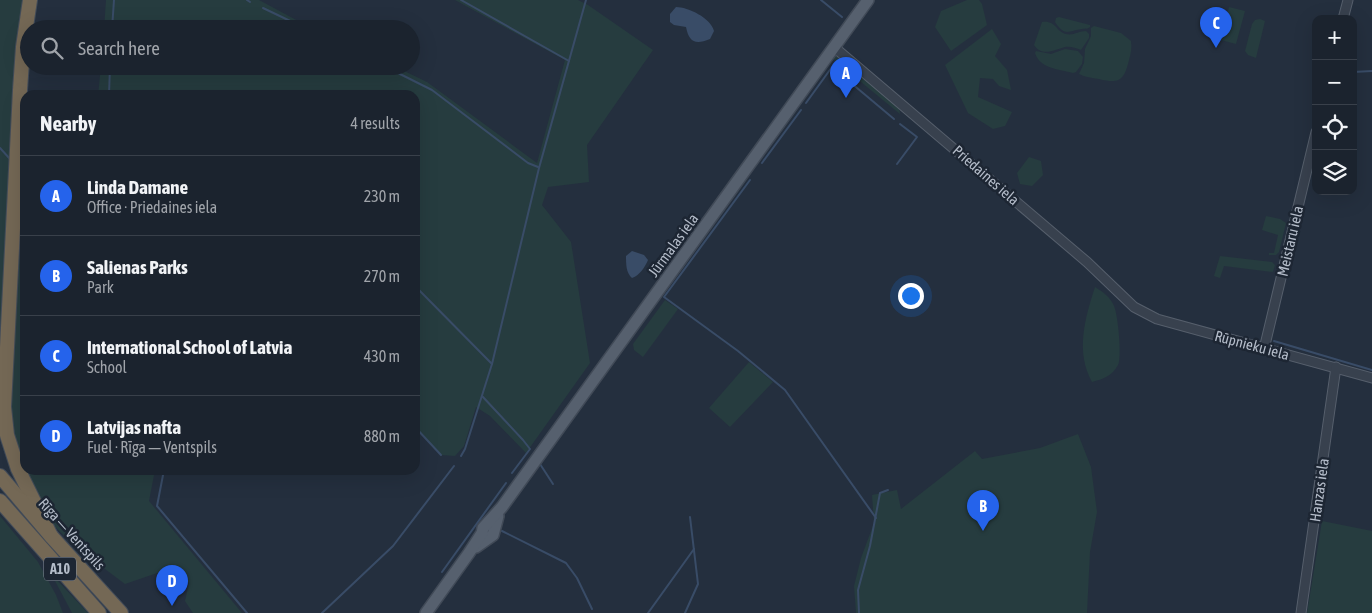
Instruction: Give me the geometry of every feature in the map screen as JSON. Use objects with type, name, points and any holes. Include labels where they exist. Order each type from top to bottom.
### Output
[{"type":"highway","points":[[27,20],[30,0]]},
{"type":"highway","points":[[20,90],[21,75]]},
{"type":"highway","points":[[20,93],[4,407],[7,435],[20,473]]},
{"type":"highway","points":[[21,475],[51,536]]},
{"type":"highway","name":"Rīga — Ventspils","points":[[0,476],[121,613]]},
{"type":"highway","name":"A10","points":[[0,501],[99,613]]},
{"type":"main road","name":"Jūrmalas iela","points":[[426,613],[487,531],[502,507],[868,0]]},
{"type":"street","points":[[1344,15],[1348,0]]},
{"type":"street","name":"Priedaines iela","points":[[834,47],[1080,256],[1134,307]]},
{"type":"street","name":"Meistaru iela","points":[[1264,349],[1312,149]]},
{"type":"street","name":"Rūpnieku iela","points":[[1134,307],[1158,319],[1372,378]]},
{"type":"street","name":"Hanzas iela","points":[[1301,613],[1336,367]]},
{"type":"green space","points":[[0,0],[29,0],[27,20],[20,20],[20,75],[23,75],[22,90],[20,90],[20,119],[0,383]]},
{"type":"green space","points":[[106,0],[259,0],[296,20],[105,20]]},
{"type":"green space","points":[[455,0],[578,0],[653,50],[587,145],[589,182],[548,187],[542,205],[571,242],[590,363],[526,453],[490,416],[476,407],[464,446],[455,456],[441,455],[420,432],[420,90],[99,90],[100,75],[413,75],[427,82],[537,163],[565,60]]},
{"type":"green space","points":[[967,0],[979,0],[982,4],[987,25],[951,51],[935,27],[941,11]]},
{"type":"green space","points":[[1229,7],[1245,11],[1236,44],[1221,40]]},
{"type":"green space","points":[[1059,17],[1090,25],[1090,27],[1067,32],[1061,30],[1055,22],[1056,18]]},
{"type":"green space","points":[[1255,20],[1265,21],[1256,58],[1248,55],[1245,51],[1252,24]]},
{"type":"green space","points":[[1042,22],[1053,24],[1062,33],[1066,34],[1086,31],[1089,34],[1089,38],[1081,50],[1067,47],[1048,52],[1041,51],[1034,45]]},
{"type":"green space","points":[[1094,26],[1121,33],[1131,41],[1131,50],[1125,73],[1123,77],[1116,81],[1079,74],[1084,63],[1085,49],[1091,36],[1091,28]]},
{"type":"green space","points":[[992,29],[1001,44],[995,56],[1007,70],[1011,90],[999,86],[993,79],[980,78],[978,97],[1012,112],[1005,126],[993,129],[968,113],[945,65]]},
{"type":"green space","points":[[1065,49],[1078,51],[1083,57],[1082,64],[1076,72],[1073,73],[1046,65],[1037,58],[1035,53],[1036,51],[1051,54]]},
{"type":"green space","points":[[835,56],[839,57],[899,106],[900,114],[833,59]]},
{"type":"green space","points":[[1029,157],[1041,161],[1043,175],[1032,186],[1020,184],[1017,173]]},
{"type":"green space","points":[[1266,216],[1280,219],[1286,223],[1279,252],[1276,255],[1269,255],[1269,253],[1274,253],[1278,235],[1262,230]]},
{"type":"green space","points":[[20,254],[20,464],[15,449],[11,404]]},
{"type":"green space","points":[[1220,256],[1272,262],[1275,265],[1273,272],[1224,266],[1220,278],[1214,276]]},
{"type":"green space","points":[[1095,287],[1106,295],[1114,306],[1120,354],[1118,365],[1113,372],[1092,382],[1084,359],[1083,335]]},
{"type":"green space","points":[[665,300],[678,309],[643,357],[634,350],[633,344]]},
{"type":"green space","points":[[749,362],[773,382],[730,427],[709,408]]},
{"type":"green space","points":[[1078,434],[1091,467],[1097,512],[1090,552],[1087,613],[856,613],[854,586],[861,558],[874,523],[872,495],[897,490],[901,509],[975,451],[982,459],[1040,448]]},
{"type":"green space","points":[[25,475],[154,475],[149,501],[242,613],[193,613],[185,601],[189,583],[178,571],[169,569],[125,584],[77,548],[51,523]]},
{"type":"green space","points":[[0,516],[38,562],[56,595],[63,613],[0,613]]},
{"type":"green space","points":[[1322,521],[1372,531],[1372,613],[1307,613]]},
{"type":"green space","points":[[55,578],[88,613],[72,613]]},
{"type":"water","points":[[676,7],[693,11],[704,18],[714,31],[710,39],[700,42],[694,41],[689,36],[686,27],[674,25],[670,22],[670,14]]},
{"type":"water","points":[[632,251],[644,255],[648,260],[642,270],[632,278],[627,271],[626,256]]},
{"type":"waterway","points":[[113,20],[114,0]]},
{"type":"waterway","points":[[461,0],[569,61]]},
{"type":"waterway","points":[[461,456],[465,449],[492,364],[539,168],[586,0]]},
{"type":"waterway","points":[[821,0],[842,17]]},
{"type":"waterway","points":[[263,8],[288,20]]},
{"type":"waterway","points":[[806,103],[832,67],[894,119]]},
{"type":"waterway","points":[[1357,72],[1372,71]]},
{"type":"waterway","points":[[109,90],[110,75]]},
{"type":"waterway","points":[[402,75],[432,90],[528,163],[538,167]]},
{"type":"waterway","points":[[762,163],[801,110]]},
{"type":"waterway","points":[[897,164],[917,137],[900,124]]},
{"type":"waterway","points":[[0,148],[10,159]]},
{"type":"waterway","points":[[750,180],[664,297],[738,351],[785,390],[876,518]]},
{"type":"waterway","points":[[420,291],[492,364]]},
{"type":"waterway","points":[[1274,341],[1372,370]]},
{"type":"waterway","points":[[482,396],[530,449],[512,473]]},
{"type":"waterway","points":[[420,432],[441,455]]},
{"type":"waterway","points":[[540,464],[553,484]]},
{"type":"waterway","points":[[322,613],[393,546],[454,466]]},
{"type":"waterway","points":[[163,475],[157,506],[247,613]]},
{"type":"waterway","points":[[442,572],[506,483]]},
{"type":"waterway","points":[[859,613],[858,590],[870,546],[880,493],[888,490]]},
{"type":"waterway","points":[[685,613],[698,584],[690,517]]},
{"type":"waterway","points":[[502,531],[566,563],[577,578],[592,609]]},
{"type":"waterway","points":[[648,613],[694,549]]},
{"type":"place","name":"International School of Latvia","points":[[1216,48]]},
{"type":"place","name":"Linda Damane","points":[[846,98]]},
{"type":"place","name":"Salienas Parks","points":[[983,531]]},
{"type":"place","name":"Latvijas nafta","points":[[172,606]]}]
